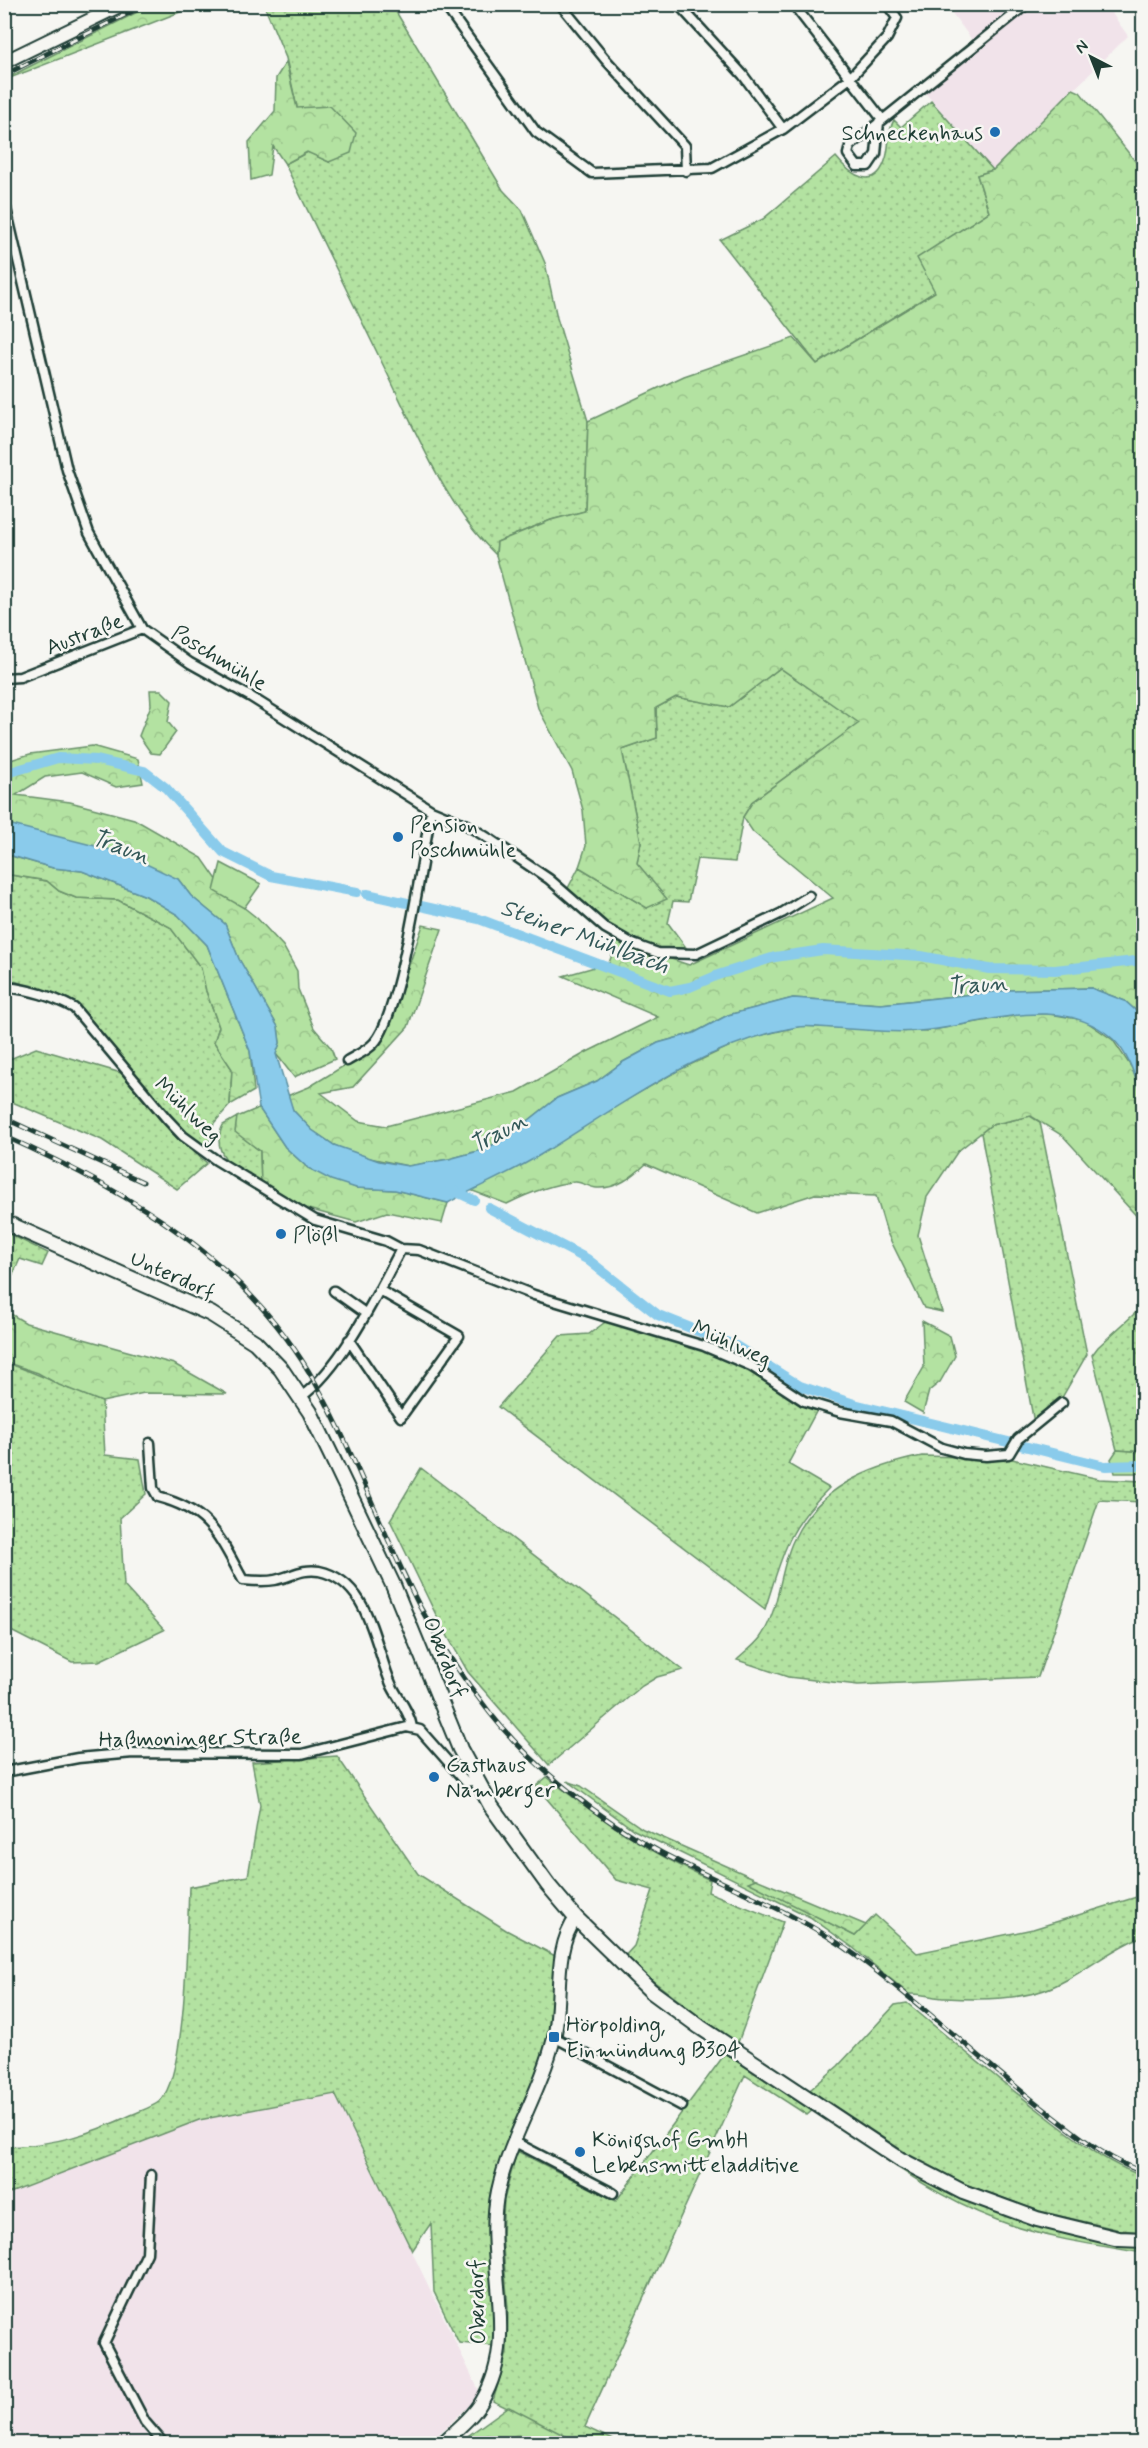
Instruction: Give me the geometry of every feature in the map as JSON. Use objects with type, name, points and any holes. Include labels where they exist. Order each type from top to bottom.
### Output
[{"type":"main road","name":"Unterdorf","points":[[4,1222],[185,1301],[226,1323],[268,1354],[301,1397]]},
{"type":"main road","name":"Oberdorf","points":[[301,1397],[332,1455],[393,1585],[476,1780],[524,1853],[576,1918],[651,1991],[738,2053],[901,2160],[963,2192],[1037,2219],[1119,2239],[1143,2240]]},
{"type":"street","points":[[4,62],[123,4]]},
{"type":"street","points":[[444,4],[536,132],[592,173],[686,171],[712,168],[783,129],[850,78],[886,38],[897,18],[887,4]]},
{"type":"street","points":[[560,4],[605,59],[685,146],[686,171]]},
{"type":"street","points":[[678,4],[743,75],[783,129]]},
{"type":"street","points":[[793,4],[880,120],[875,159],[868,166],[857,166],[850,158],[848,149],[880,120],[1027,4]]},
{"type":"street","name":"Poschmühle","points":[[4,200],[67,470],[89,533],[142,629],[190,663],[252,697],[432,810],[467,825],[519,858],[549,879],[605,928],[633,944],[658,953],[696,954],[782,913],[809,896]]},
{"type":"street","name":"Austraße","points":[[4,678],[20,677],[142,629]]},
{"type":"street","points":[[347,1061],[375,1043],[392,1006],[414,910],[432,810]]},
{"type":"street","name":"Mühlweg","points":[[6,987],[29,989],[52,996],[74,1008],[183,1136],[239,1176],[315,1220],[386,1241],[401,1249],[419,1250],[534,1295],[704,1346],[751,1366],[804,1401],[840,1412],[891,1421],[942,1448],[986,1456],[1009,1454],[1018,1439],[1062,1403]]},
{"type":"street","points":[[301,1397],[323,1376],[348,1340],[401,1249]]},
{"type":"street","points":[[348,1340],[401,1417],[459,1336],[379,1290]]},
{"type":"street","points":[[334,1291],[365,1313]]},
{"type":"street","points":[[150,1443],[153,1488],[158,1497],[193,1510],[213,1527],[243,1580],[275,1580],[302,1570],[329,1574],[348,1586],[367,1615],[392,1685],[408,1711],[412,1727],[420,1730],[466,1782],[476,1780]]},
{"type":"street","name":"Haßmoninger Straße","points":[[4,1772],[78,1758],[133,1753],[302,1754],[412,1727]]},
{"type":"street","name":"Oberdorf","points":[[441,2444],[482,2402],[497,2365],[502,2320],[494,2231],[501,2178],[513,2141],[539,2085],[554,2037],[565,1941],[576,1918]]},
{"type":"street","points":[[554,2037],[682,2106]]},
{"type":"street","points":[[513,2141],[613,2193]]},
{"type":"street","points":[[151,2175],[147,2253],[104,2343],[144,2422],[164,2444]]},
{"type":"shaded area","points":[[946,5],[1106,5],[1128,36],[993,170],[920,87],[975,44]]},
{"type":"shaded area","points":[[336,2094],[481,2395],[429,2443],[5,2443],[4,2195],[199,2120]]},
{"type":"green space","points":[[153,4],[198,5],[5,80],[5,79]]},
{"type":"green space","points":[[264,5],[392,5],[503,190],[522,210],[545,263],[557,318],[588,421],[585,511],[551,520],[497,542],[496,555],[463,516],[449,494],[423,448],[285,164],[308,152],[329,162],[297,108],[286,58]]},
{"type":"green space","points":[[286,62],[297,108],[330,106],[356,133],[351,153],[329,162],[307,152],[285,164],[273,146],[269,175],[251,180],[249,142],[275,111],[276,78]]},
{"type":"green space","points":[[1073,89],[1080,92],[1143,171],[1143,1017],[1125,1001],[1091,988],[1010,990],[881,1004],[793,998],[728,1015],[694,1033],[658,1043],[623,1062],[597,1081],[557,1098],[514,1132],[486,1149],[449,1159],[408,1166],[355,1155],[334,1145],[312,1130],[293,1110],[287,1096],[309,1087],[375,1047],[400,991],[423,925],[442,929],[408,1027],[353,1087],[321,1093],[358,1121],[386,1126],[517,1092],[587,1052],[658,1017],[563,976],[609,963],[617,941],[689,965],[833,898],[753,832],[743,817],[753,801],[859,723],[780,668],[729,707],[676,697],[656,708],[657,738],[622,750],[641,842],[637,863],[667,899],[647,908],[579,867],[586,846],[583,810],[572,771],[538,708],[496,555],[497,542],[551,520],[585,511],[588,421],[684,376],[794,338],[817,364],[935,292],[917,258],[989,212],[977,175],[993,170]]},
{"type":"green space","points":[[931,101],[993,170],[977,175],[989,212],[918,258],[936,291],[817,364],[720,240],[763,219],[836,157],[856,175],[870,178],[876,175],[886,158],[890,129],[894,120],[901,127]]},
{"type":"green space","points":[[780,668],[860,723],[753,801],[743,817],[735,862],[697,859],[688,902],[673,901],[668,923],[690,953],[652,947],[622,935],[566,892],[579,867],[647,908],[637,863],[641,842],[622,750],[657,738],[656,708],[676,697],[729,707]]},
{"type":"green space","points":[[150,690],[161,690],[172,701],[168,722],[176,732],[160,754],[151,753],[139,736],[151,705]]},
{"type":"green space","points":[[92,746],[138,759],[143,783],[116,787],[82,772],[45,777],[16,795],[70,802],[134,819],[202,858],[227,894],[257,918],[283,946],[297,971],[298,989],[314,1028],[331,1048],[335,1059],[294,1077],[276,1054],[280,1043],[278,1027],[239,959],[225,924],[191,896],[178,879],[5,823],[4,762],[30,754]]},
{"type":"green space","points":[[4,854],[53,868],[82,871],[146,896],[178,915],[207,945],[250,1051],[254,1091],[230,1105],[232,1069],[214,1042],[219,1027],[206,991],[201,968],[170,927],[118,900],[76,898],[59,891],[47,881],[5,874]]},
{"type":"green space","points":[[221,863],[261,884],[244,908],[214,891]]},
{"type":"green space","points":[[5,874],[47,881],[59,891],[76,898],[118,900],[170,927],[201,968],[206,991],[219,1027],[214,1042],[232,1069],[230,1105],[214,1123],[207,1150],[178,1129],[69,999],[5,978]]},
{"type":"green space","points":[[1022,1014],[1050,1014],[1084,1020],[1113,1040],[1132,1068],[1143,1099],[1143,1223],[1063,1136],[1031,1116],[991,1125],[958,1151],[927,1197],[918,1235],[942,1312],[924,1308],[887,1233],[876,1196],[815,1194],[757,1213],[646,1164],[630,1178],[618,1184],[597,1188],[577,1182],[565,1183],[539,1190],[507,1204],[470,1190],[538,1156],[607,1111],[679,1070],[745,1039],[801,1026],[927,1031]]},
{"type":"green space","points":[[36,1048],[121,1073],[174,1136],[207,1163],[177,1189],[102,1140],[5,1099],[5,1061]]},
{"type":"green space","points":[[259,1108],[285,1147],[308,1168],[356,1188],[395,1190],[448,1203],[442,1223],[387,1212],[356,1222],[308,1209],[261,1185],[260,1151],[235,1132],[237,1117]]},
{"type":"green space","points":[[1030,1116],[1040,1122],[1087,1354],[1060,1401],[1034,1423],[981,1133],[991,1125]]},
{"type":"green space","points":[[237,1117],[236,1132],[260,1151],[261,1185],[235,1168],[222,1154],[219,1136],[223,1125]]},
{"type":"green space","points":[[5,1232],[48,1253],[42,1266],[20,1259],[5,1292]]},
{"type":"green space","points":[[1143,1306],[1143,1452],[1117,1450],[1092,1355]]},
{"type":"green space","points":[[4,1310],[26,1323],[174,1364],[227,1394],[144,1393],[102,1402],[59,1385],[38,1373],[5,1362]]},
{"type":"green space","points":[[608,1320],[706,1350],[817,1410],[788,1464],[829,1488],[803,1517],[795,1530],[782,1558],[765,1609],[498,1407],[560,1336],[589,1334]]},
{"type":"green space","points":[[922,1321],[950,1336],[955,1356],[940,1382],[929,1391],[923,1413],[904,1402],[924,1367]]},
{"type":"green space","points":[[4,1362],[102,1402],[105,1455],[140,1459],[146,1494],[120,1518],[124,1586],[164,1630],[99,1661],[72,1662],[5,1628]]},
{"type":"green space","points":[[1117,1450],[1143,1452],[1143,1473],[1115,1473],[1111,1459]]},
{"type":"green space","points":[[922,1456],[1008,1458],[1099,1479],[1143,1481],[1143,1502],[1099,1500],[1038,1677],[858,1685],[788,1677],[737,1660],[758,1641],[767,1627],[776,1603],[788,1553],[803,1523],[816,1507],[846,1483],[864,1474],[882,1466]]},
{"type":"green space","points":[[421,1468],[683,1670],[657,1677],[642,1686],[549,1765],[468,1672],[439,1621],[390,1520]]},
{"type":"green space","points":[[337,1756],[418,1874],[506,1930],[559,1958],[550,2041],[497,2172],[491,2201],[488,2227],[495,2300],[495,2346],[459,2343],[434,2292],[431,2223],[412,2251],[335,2094],[199,2120],[5,2195],[5,2138],[7,2138],[9,2147],[42,2144],[72,2137],[115,2122],[160,2101],[169,2086],[181,2033],[189,1887],[248,1876],[260,1805],[252,1762]]},
{"type":"green space","points":[[547,1777],[625,1834],[710,1880],[708,1892],[783,1922],[737,2045],[623,1958],[634,1946],[653,1890],[616,1880],[536,1786]]},
{"type":"green space","points":[[567,1781],[581,1786],[643,1829],[756,1879],[749,1882],[855,1936],[875,1915],[917,1953],[1033,1929],[1143,1895],[1143,1936],[1116,1949],[1065,1981],[1038,1992],[1016,1997],[981,1999],[909,1994],[852,1947],[810,1917],[634,1830]]},
{"type":"green space","points":[[756,1879],[866,1925],[855,1936],[748,1882]]},
{"type":"green space","points":[[907,2003],[993,2075],[1080,2142],[1104,2158],[1143,2176],[1143,2232],[1120,2230],[1039,2211],[967,2185],[906,2153],[810,2090],[838,2066],[895,2005]]},
{"type":"green space","points":[[725,2054],[942,2187],[1143,2246],[1143,2253],[1051,2236],[972,2210],[925,2185],[814,2109],[807,2115],[745,2075],[585,2427],[620,2443],[579,2443],[493,2401],[507,2353],[508,2308],[502,2235],[504,2200],[517,2151],[616,2201]]},
{"type":"green space","points":[[509,2407],[579,2443],[458,2443]]},
{"type":"water","points":[[4,823],[123,853],[178,879],[191,896],[225,924],[239,959],[278,1027],[280,1043],[276,1054],[293,1110],[312,1130],[334,1145],[379,1161],[408,1166],[449,1159],[486,1149],[514,1132],[557,1098],[597,1081],[623,1062],[658,1043],[694,1033],[728,1015],[793,998],[881,1004],[1011,990],[1091,988],[1125,1001],[1143,1017],[1143,1099],[1131,1067],[1119,1045],[1093,1025],[1071,1017],[1048,1014],[1024,1015],[906,1032],[803,1026],[763,1035],[696,1061],[632,1097],[529,1162],[448,1203],[395,1190],[356,1188],[331,1180],[308,1168],[285,1147],[259,1108],[250,1051],[207,945],[178,915],[146,896],[82,871],[53,868],[5,854]]},
{"type":"waterway","name":"Steiner Mühlbach","points":[[4,774],[58,758],[97,760],[144,771],[166,788],[223,852],[271,876],[357,892]]},
{"type":"waterway","name":"Steiner Mühlbach","points":[[367,894],[479,919],[670,991],[690,987],[718,975],[775,957],[823,950],[921,956],[989,969],[1055,970],[1144,960]]},
{"type":"waterway","points":[[450,1189],[474,1200]]},
{"type":"waterway","points":[[489,1208],[587,1259],[658,1315],[736,1346],[800,1386],[854,1404],[1105,1466],[1144,1465]]},
{"type":"railway","points":[[4,75],[147,4]]},
{"type":"railway","points":[[4,1118],[143,1182]]},
{"type":"railway","points":[[4,1136],[96,1181],[140,1206],[220,1266],[256,1301],[288,1340],[316,1384],[344,1439],[406,1579],[444,1648],[490,1713],[547,1773],[592,1809],[639,1840],[787,1914],[835,1941],[882,1976],[1082,2138],[1118,2161],[1144,2172]]},
{"type":"place","name":"Schneckenhaus","points":[[995,132]]},
{"type":"place","name":"Pension Poschmühle","points":[[398,837]]},
{"type":"place","name":"Plößl","points":[[281,1234]]},
{"type":"place","name":"Gasthaus Namberger","points":[[434,1777]]},
{"type":"place","name":"Hörpolding, Einmündung B304","points":[[554,2037]]},
{"type":"place","name":"Königshof GmbH Lebensmitteladditive","points":[[580,2152]]},
{"type":"water label","name":"Traun","points":[[121,846]]},
{"type":"water label","name":"Traun","points":[[977,984]]},
{"type":"water label","name":"Traun","points":[[498,1132]]}]
